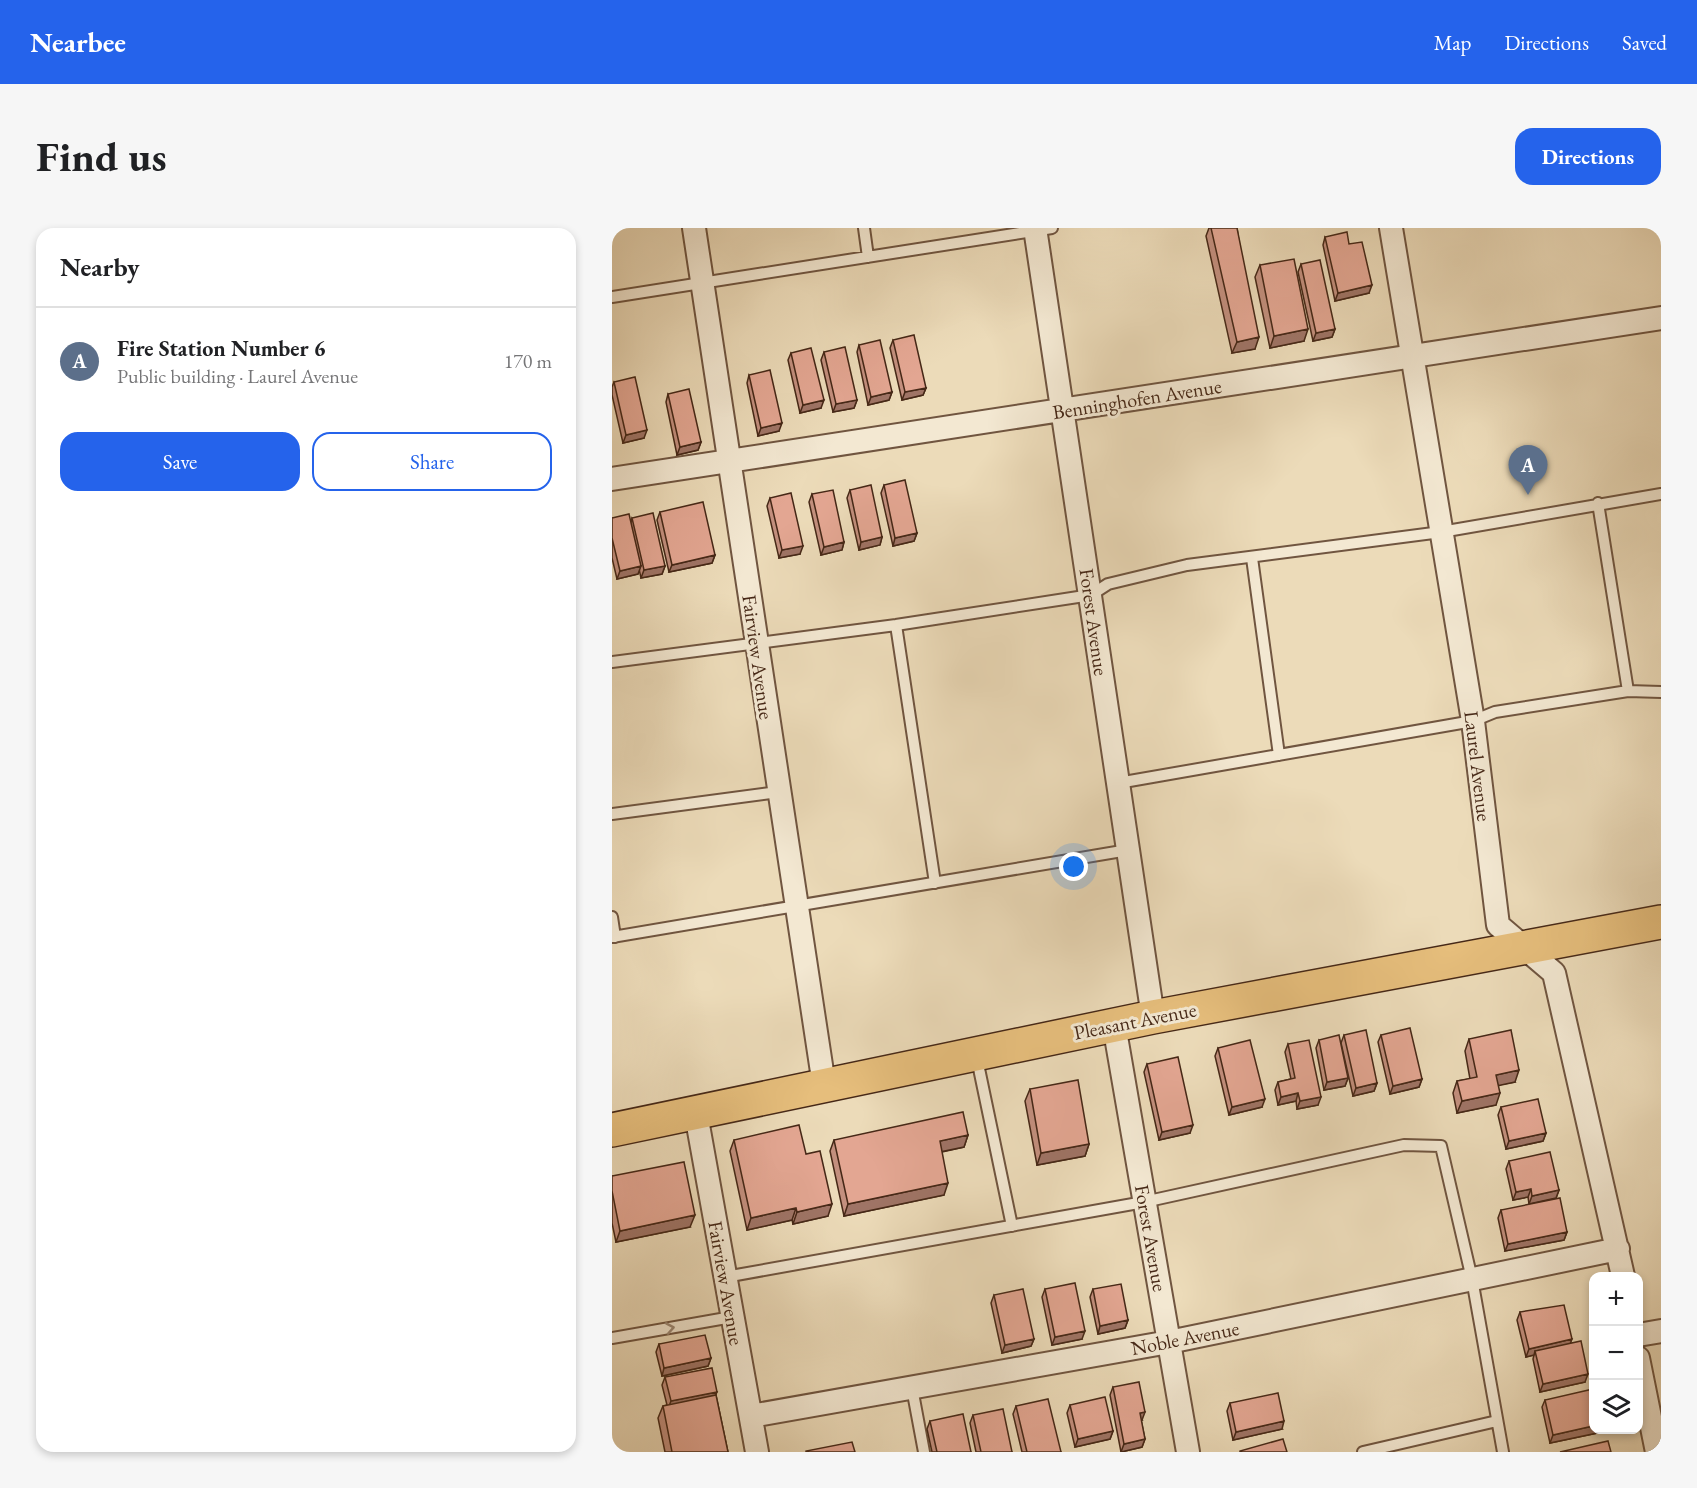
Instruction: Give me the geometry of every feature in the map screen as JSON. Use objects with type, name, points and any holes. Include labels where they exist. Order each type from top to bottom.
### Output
[{"type":"main road","name":"Pleasant Avenue","points":[[612,1130],[1114,1024],[1661,922]]},
{"type":"street","name":"Fairview Avenue","points":[[694,228],[824,1085]]},
{"type":"street","name":"Laurel Avenue","points":[[1391,228],[1473,721],[1498,925],[1554,974],[1622,1272]]},
{"type":"street","name":"Forest Avenue","points":[[1041,229],[1063,410],[1153,1017]]},
{"type":"street","name":"Benninghofen Avenue","points":[[612,479],[1661,318]]},
{"type":"street","name":"Forest Avenue","points":[[1114,1024],[1188,1452]]},
{"type":"street","name":"Fairview Avenue","points":[[696,1114],[757,1452]]},
{"type":"street","name":"Noble Avenue","points":[[751,1416],[1169,1342],[1618,1249]]},
{"type":"street","points":[[1643,1334],[1661,1331]]},
{"type":"street","points":[[1642,1380],[1657,1452]]},
{"type":"lane","points":[[864,228],[868,257]]},
{"type":"lane","points":[[612,297],[1041,229]]},
{"type":"lane","points":[[612,662],[896,625],[1091,595],[1108,584],[1187,565],[1441,532],[1598,503],[1661,495]]},
{"type":"lane","points":[[1598,503],[1628,691]]},
{"type":"lane","points":[[1252,558],[1279,755]]},
{"type":"lane","points":[[896,625],[935,883]]},
{"type":"lane","points":[[1118,783],[1473,721],[1495,712],[1628,691],[1661,692]]},
{"type":"lane","points":[[612,814],[778,792]]},
{"type":"lane","points":[[612,916],[614,937],[1128,850]]},
{"type":"lane","points":[[976,1053],[1012,1226]]},
{"type":"lane","points":[[725,1276],[1144,1202],[1404,1145],[1441,1146],[1472,1279],[1503,1452]]},
{"type":"lane","points":[[612,1338],[732,1317]]},
{"type":"lane","points":[[912,1388],[924,1452]]},
{"type":"lane","points":[[1363,1452],[1497,1421]]},
{"type":"building","points":[[1211,228],[1237,228],[1259,337],[1237,342]]},
{"type":"building","points":[[1347,232],[1349,244],[1362,242],[1372,285],[1338,293],[1325,237]]},
{"type":"building","points":[[1294,259],[1308,329],[1274,336],[1260,265]]},
{"type":"building","points":[[1320,260],[1335,329],[1316,333],[1301,264]]},
{"type":"building","points":[[914,335],[926,388],[905,392],[893,340]]},
{"type":"building","points":[[880,340],[892,392],[871,397],[859,345]]},
{"type":"building","points":[[845,347],[857,400],[836,404],[824,352]]},
{"type":"building","points":[[811,348],[824,400],[803,405],[791,353]]},
{"type":"building","points":[[770,370],[782,423],[761,428],[749,375]]},
{"type":"building","points":[[635,377],[647,430],[626,435],[614,382]]},
{"type":"building","points":[[689,389],[701,442],[680,447],[668,394]]},
{"type":"building","points":[[905,480],[917,533],[895,538],[884,485]]},
{"type":"building","points":[[871,485],[882,537],[861,542],[850,490]]},
{"type":"building","points":[[833,490],[844,542],[824,547],[812,494]]},
{"type":"building","points":[[791,493],[803,546],[782,550],[770,498]]},
{"type":"building","points":[[703,502],[715,555],[672,565],[660,512]]},
{"type":"building","points":[[653,513],[665,566],[644,570],[632,518]]},
{"type":"building","points":[[629,514],[641,566],[620,571],[612,538],[612,518]]},
{"type":"building","points":[[1410,1028],[1422,1079],[1393,1086],[1381,1035]]},
{"type":"building","points":[[1366,1030],[1377,1083],[1356,1088],[1344,1035]]},
{"type":"building","points":[[1511,1030],[1519,1070],[1496,1075],[1500,1093],[1462,1101],[1457,1081],[1477,1077],[1469,1039]]},
{"type":"building","points":[[1339,1035],[1348,1078],[1327,1082],[1319,1040]]},
{"type":"building","points":[[1250,1040],[1265,1099],[1232,1107],[1218,1048]]},
{"type":"building","points":[[1309,1040],[1321,1097],[1300,1101],[1298,1093],[1281,1097],[1278,1082],[1295,1078],[1288,1044]]},
{"type":"building","points":[[1178,1057],[1193,1125],[1162,1132],[1147,1064]]},
{"type":"building","points":[[1078,1080],[1089,1144],[1041,1153],[1030,1089]]},
{"type":"building","points":[[1538,1099],[1546,1133],[1509,1141],[1501,1107]]},
{"type":"building","points":[[963,1112],[968,1135],[940,1141],[948,1183],[848,1204],[834,1140]]},
{"type":"building","points":[[799,1125],[806,1154],[820,1151],[832,1204],[797,1212],[796,1208],[751,1218],[734,1140]]},
{"type":"building","points":[[1550,1152],[1559,1190],[1532,1196],[1531,1189],[1516,1192],[1509,1161]]},
{"type":"building","points":[[684,1162],[695,1215],[620,1231],[612,1191],[612,1176]]},
{"type":"building","points":[[1560,1198],[1567,1232],[1508,1244],[1501,1210]]},
{"type":"building","points":[[1075,1283],[1085,1331],[1055,1337],[1045,1289]]},
{"type":"building","points":[[1121,1284],[1128,1320],[1100,1326],[1093,1289]]},
{"type":"building","points":[[1023,1289],[1034,1339],[1005,1345],[994,1295]]},
{"type":"building","points":[[1564,1305],[1572,1339],[1529,1349],[1520,1312]]},
{"type":"building","points":[[705,1335],[711,1358],[664,1368],[659,1344]]},
{"type":"building","points":[[1581,1341],[1588,1374],[1543,1384],[1535,1351]]},
{"type":"building","points":[[712,1368],[717,1392],[671,1401],[665,1377]]},
{"type":"building","points":[[1139,1382],[1145,1412],[1140,1413],[1145,1439],[1124,1444],[1113,1387]]},
{"type":"building","points":[[1589,1390],[1589,1427],[1553,1435],[1545,1400]]},
{"type":"building","points":[[1278,1393],[1284,1421],[1236,1432],[1230,1403]]},
{"type":"building","points":[[716,1395],[728,1452],[672,1452],[663,1406]]},
{"type":"building","points":[[1105,1397],[1113,1431],[1078,1439],[1070,1405]]},
{"type":"building","points":[[1048,1399],[1061,1452],[1027,1452],[1016,1406]]},
{"type":"building","points":[[1003,1409],[1012,1452],[981,1452],[973,1415]]},
{"type":"building","points":[[963,1414],[971,1452],[937,1452],[930,1421]]},
{"type":"building","points":[[1283,1439],[1287,1452],[1240,1452],[1240,1451]]},
{"type":"building","points":[[1608,1441],[1611,1452],[1560,1452]]},
{"type":"building","points":[[852,1442],[855,1452],[806,1452],[806,1451]]},
{"type":"place","name":"Fire Station Number 6","points":[[1528,495]]}]
